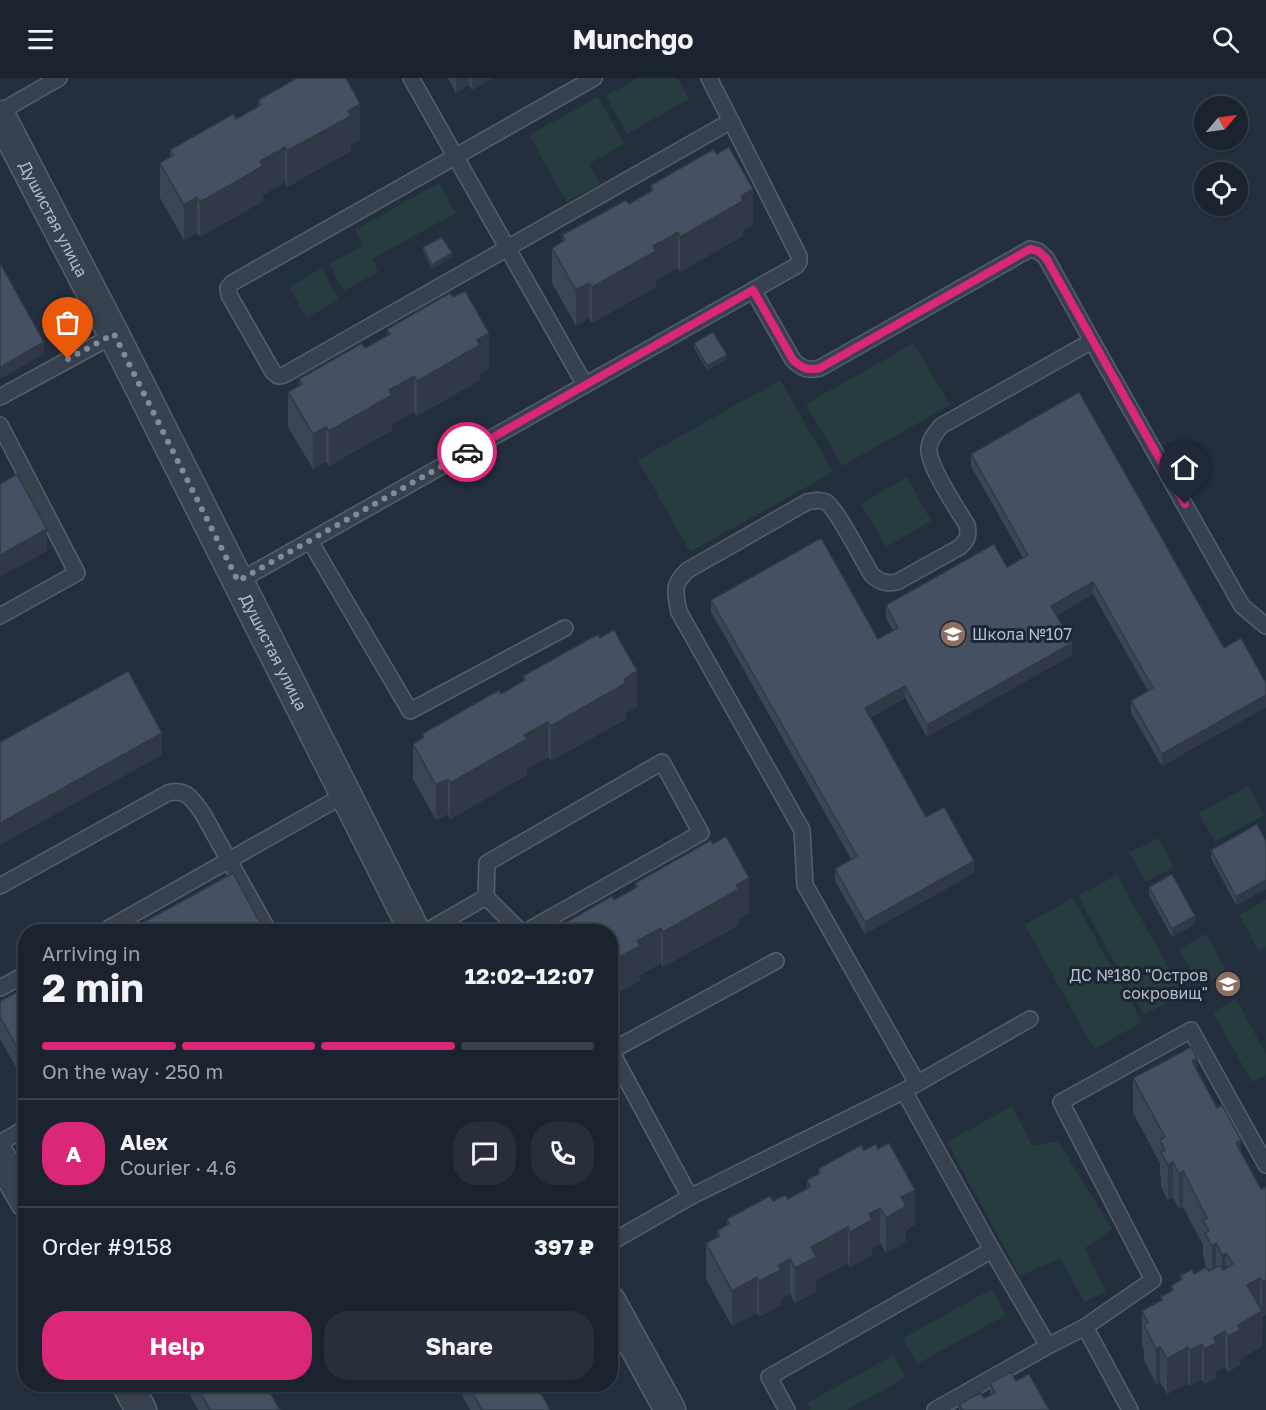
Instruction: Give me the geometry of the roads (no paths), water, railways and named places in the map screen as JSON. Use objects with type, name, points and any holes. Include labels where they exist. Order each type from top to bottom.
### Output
[{"type":"street","name":"Душистая улица","points":[[0,114],[114,334],[411,924]]},
{"type":"street","points":[[0,1157],[18,1188]]},
{"type":"street","points":[[618,1316],[670,1410]]},
{"type":"street","points":[[131,1392],[141,1410]]},
{"type":"lane","points":[[0,114],[59,78]]},
{"type":"lane","points":[[411,78],[585,385]]},
{"type":"lane","points":[[594,78],[232,283],[228,288],[229,295],[273,372],[284,375],[731,122]]},
{"type":"lane","points":[[238,581],[796,266],[799,256],[709,78]]},
{"type":"lane","points":[[753,290],[793,360],[800,367],[810,370],[820,368],[1030,249],[1038,251],[1046,258],[1242,606],[1266,626]]},
{"type":"lane","points":[[0,397],[114,334]]},
{"type":"lane","points":[[917,1083],[805,885],[802,830],[679,612],[675,594],[678,578],[688,570],[807,502],[816,500],[825,502],[835,510],[872,575],[888,584],[897,582],[960,547],[966,542],[969,533],[934,468],[928,451],[933,436],[941,426],[1092,340]]},
{"type":"lane","points":[[0,425],[77,573],[0,616]]},
{"type":"lane","points":[[310,541],[411,711],[565,628]]},
{"type":"lane","points":[[515,924],[486,897],[487,863],[662,762],[701,832],[537,924]]},
{"type":"lane","points":[[0,886],[168,793],[184,792],[203,814],[265,924]]},
{"type":"lane","points":[[116,924],[346,795]]},
{"type":"lane","points":[[438,924],[486,897]]},
{"type":"lane","points":[[618,1047],[776,961]]},
{"type":"lane","points":[[0,988],[18,978]]},
{"type":"lane","points":[[618,1238],[690,1197],[904,1091],[1030,1019]]},
{"type":"lane","points":[[935,1410],[1085,1327],[1153,1280],[1061,1102],[1191,1030],[1266,1165]]},
{"type":"lane","points":[[618,1064],[690,1197]]},
{"type":"lane","points":[[904,1091],[1048,1346]]},
{"type":"lane","points":[[0,1143],[18,1133]]},
{"type":"lane","points":[[787,1410],[769,1377],[992,1250]]},
{"type":"lane","points":[[1085,1327],[1130,1410]]},
{"type":"place","name":"Школа №107","points":[[953,634]]},
{"type":"place","name":"ДС №180 \"Остров сокровищ\"","points":[[1228,984]]}]
